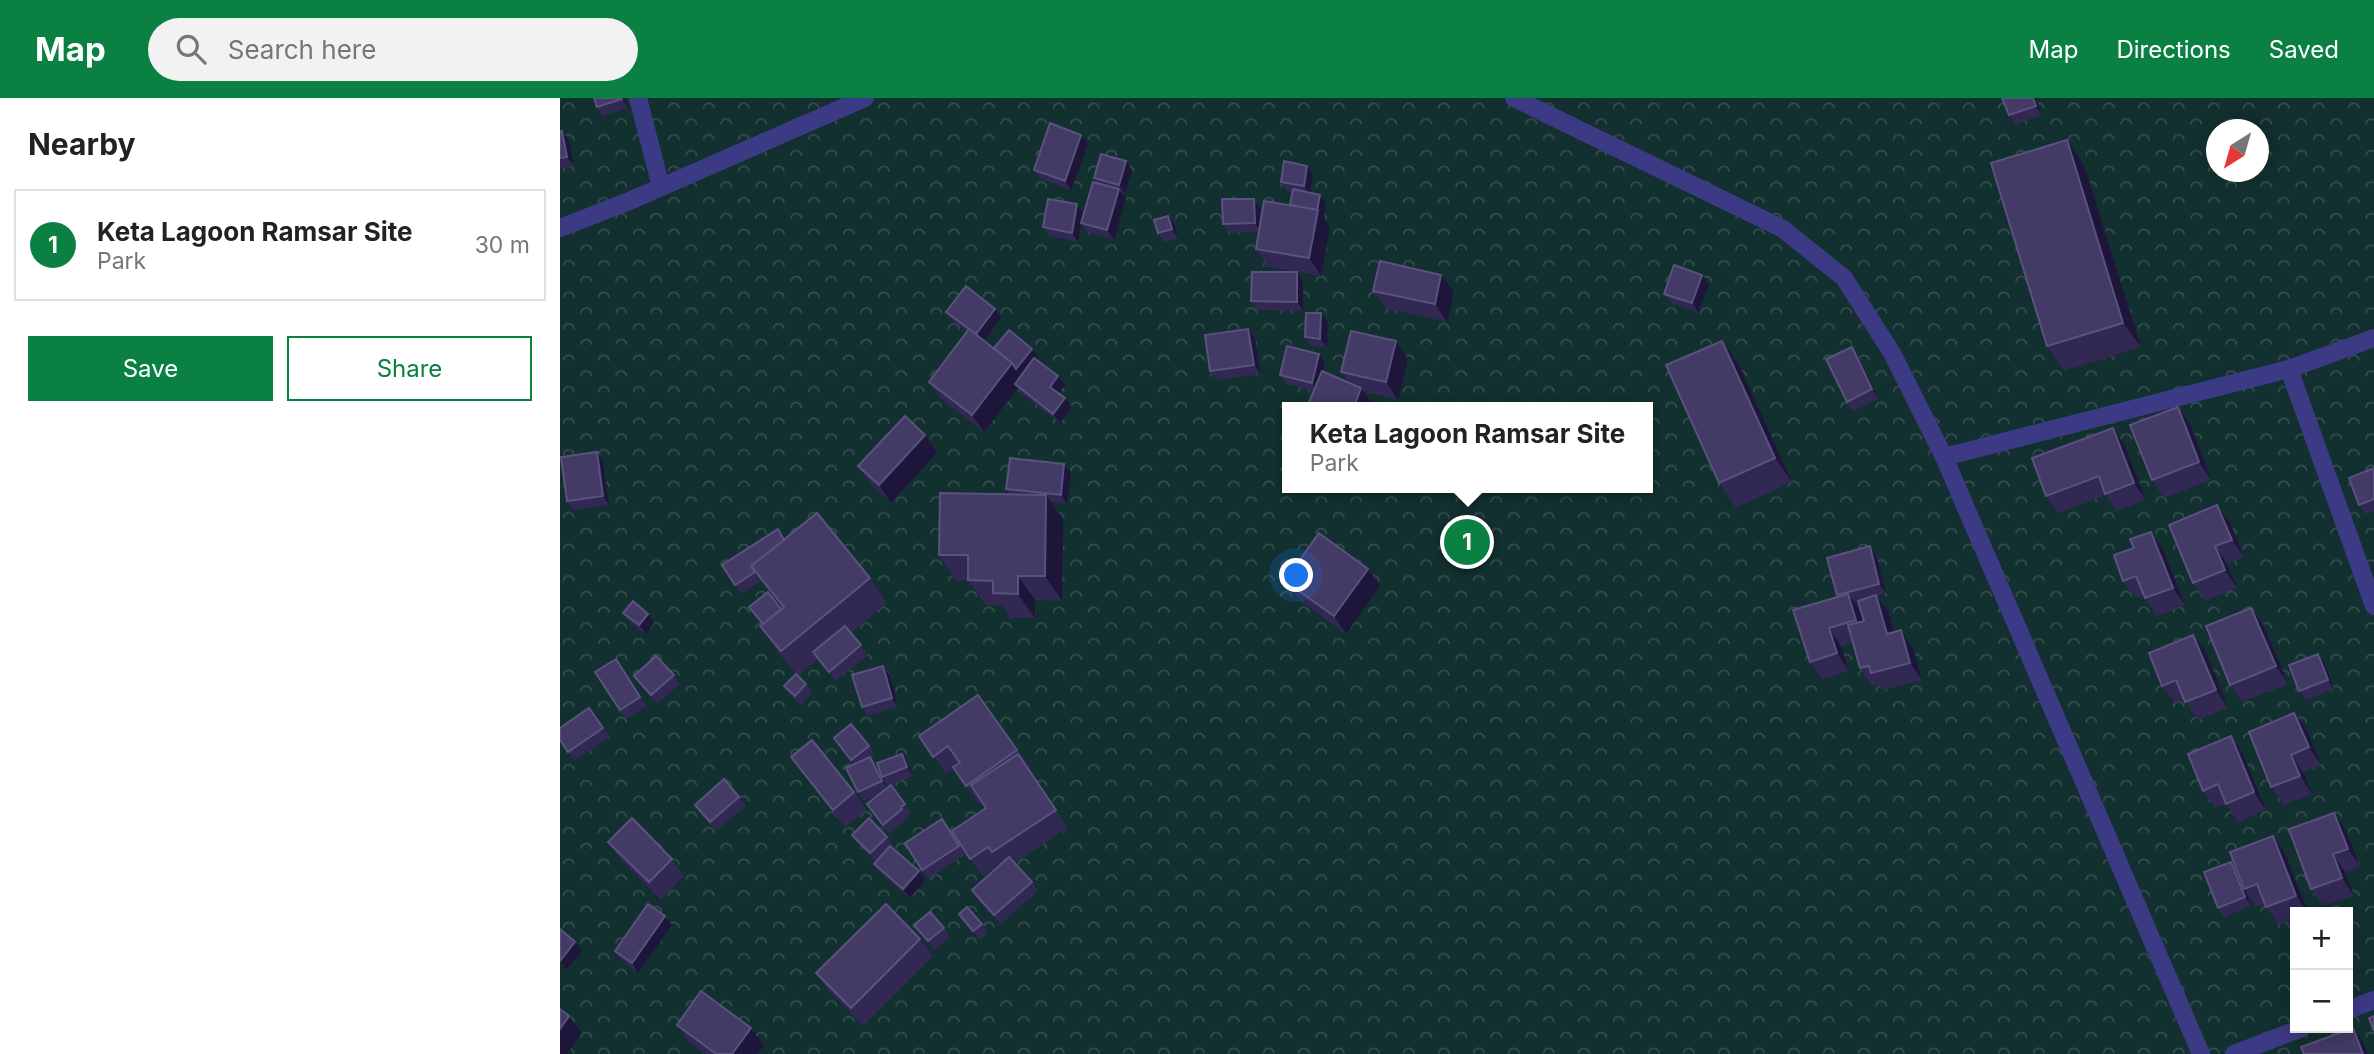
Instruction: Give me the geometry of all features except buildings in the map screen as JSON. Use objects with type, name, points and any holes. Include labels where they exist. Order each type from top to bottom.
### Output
[{"type":"street","points":[[638,98],[661,187]]},
{"type":"street","points":[[560,228],[864,98]]},
{"type":"street","points":[[1514,98],[1783,229],[1844,278],[1892,353],[1944,457],[2201,1054]]},
{"type":"street","points":[[1944,457],[2289,369],[2374,338]]},
{"type":"street","points":[[2289,369],[2374,606]]},
{"type":"street","points":[[2353,1008],[2374,1000]]},
{"type":"street","points":[[2234,1054],[2290,1033]]},
{"type":"green space","points":[[560,98],[2374,98],[2374,1054],[560,1054]]},
{"type":"place","name":"Keta Lagoon Ramsar Site","points":[[1467,542]]}]
